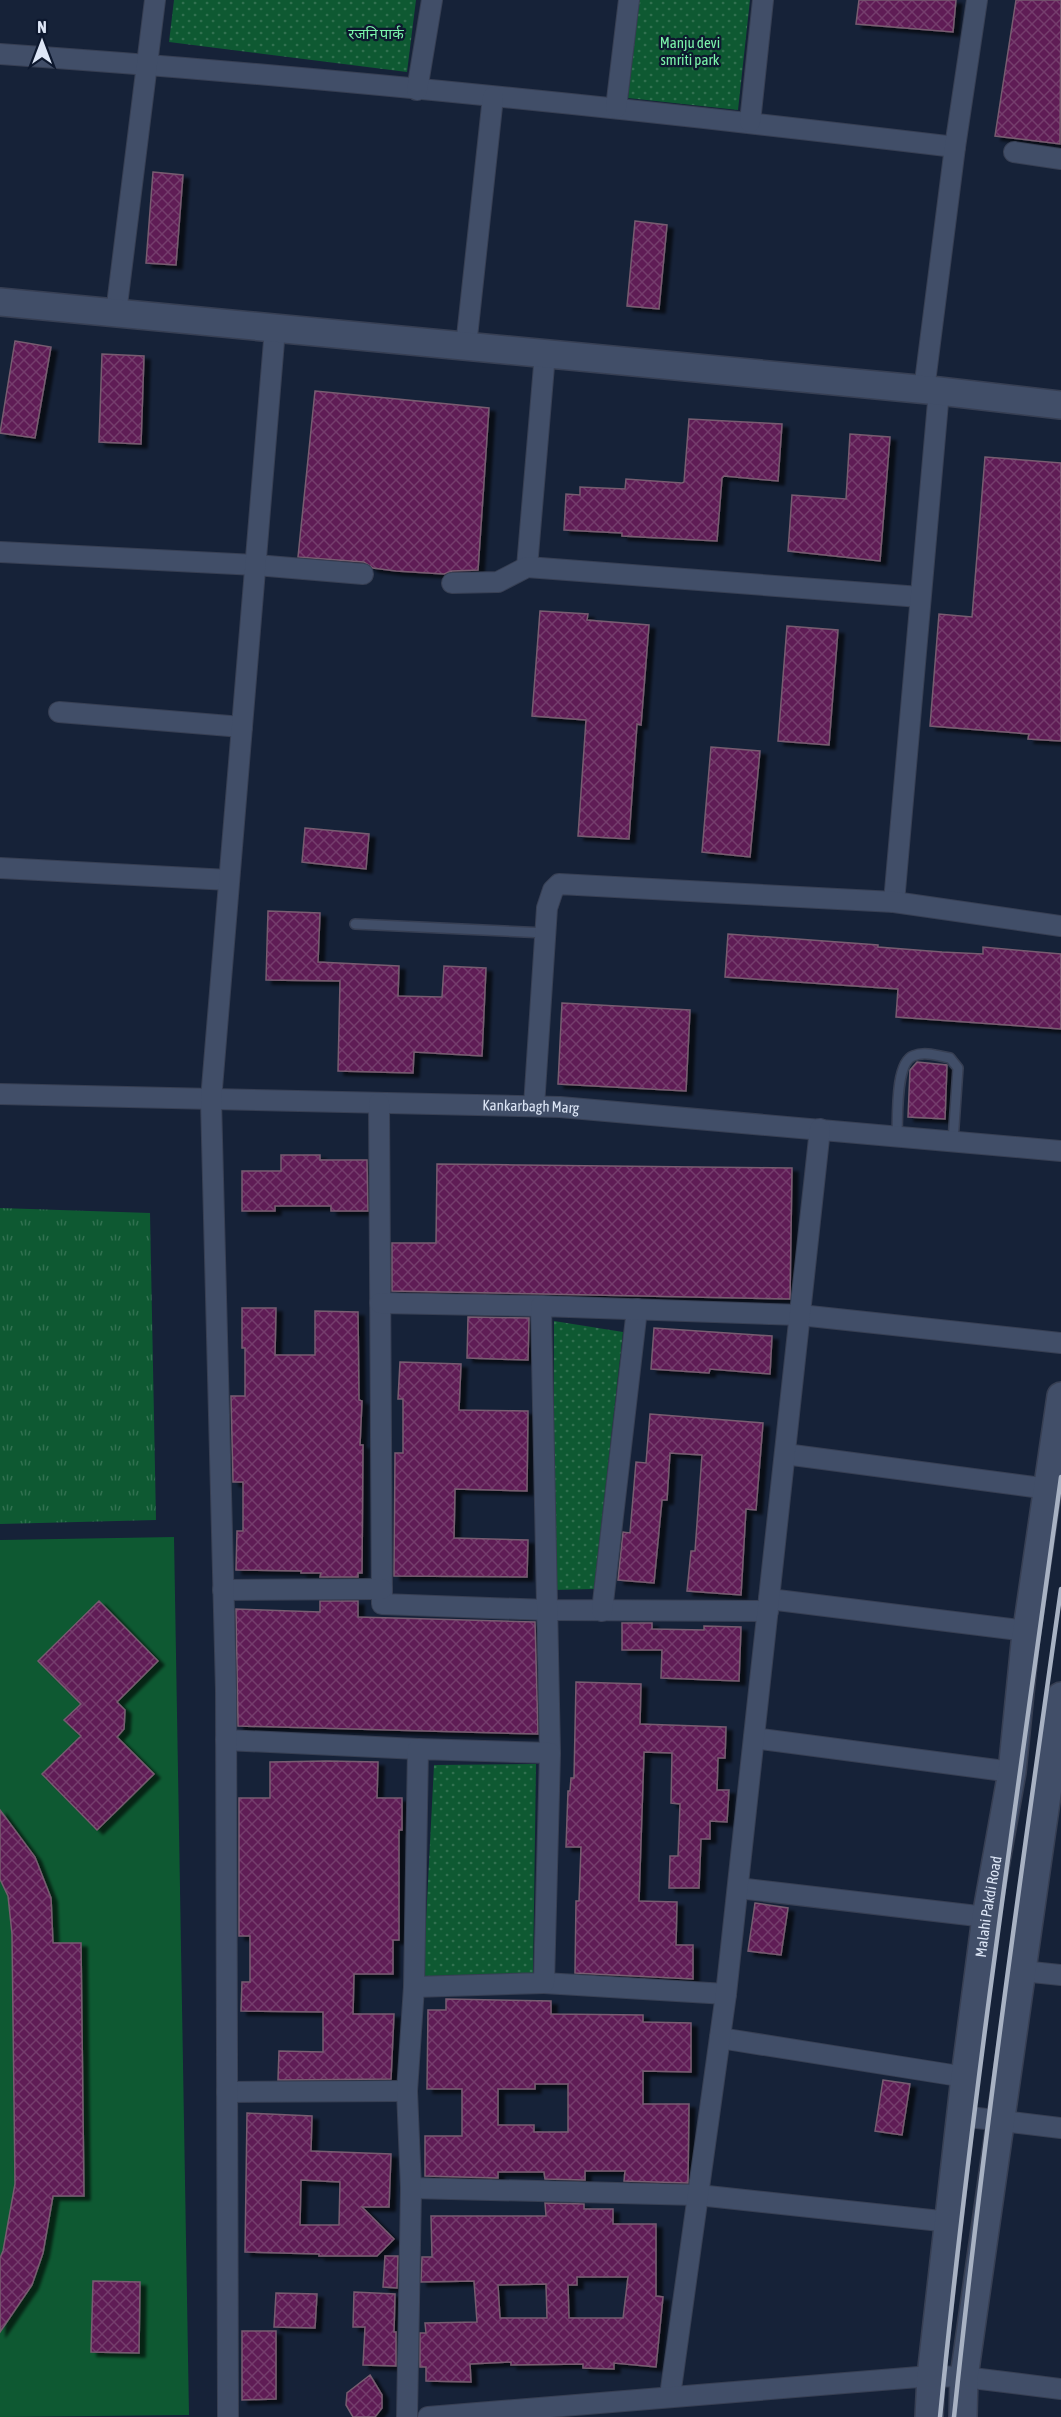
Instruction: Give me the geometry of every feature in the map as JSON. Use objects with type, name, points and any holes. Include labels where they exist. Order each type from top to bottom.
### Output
[{"type":"main road","points":[[0,302],[931,390],[1061,405]]},
{"type":"main road","name":"Malahi Pakdi Road","points":[[929,2417],[931,2376],[965,2077],[986,1917],[1012,1772],[1027,1631],[1061,1396]]},
{"type":"main road","points":[[963,2417],[964,2377],[1061,1695]]},
{"type":"main road","points":[[948,2234],[982,2249]]},
{"type":"street","points":[[116,313],[155,0]]},
{"type":"street","points":[[417,90],[432,0]]},
{"type":"street","points":[[616,108],[629,0]]},
{"type":"street","points":[[750,122],[762,0]]},
{"type":"street","points":[[894,902],[920,597],[931,390],[956,147],[977,0]]},
{"type":"street","points":[[0,54],[147,64],[616,108],[956,147]]},
{"type":"street","points":[[466,346],[493,97]]},
{"type":"street","points":[[1014,152],[1061,159]]},
{"type":"street","points":[[228,2417],[226,1740],[211,1100],[275,329]]},
{"type":"street","points":[[527,567],[545,354]]},
{"type":"street","points":[[0,552],[256,565],[363,574]]},
{"type":"street","points":[[452,583],[498,582],[527,567],[920,597]]},
{"type":"street","points":[[59,712],[242,727]]},
{"type":"street","points":[[0,868],[229,880]]},
{"type":"street","points":[[534,1106],[549,897],[560,884],[894,902],[1061,926]]},
{"type":"street","name":"Kankarbagh Marg","points":[[0,1094],[560,1107],[1061,1151]]},
{"type":"street","points":[[379,1103],[382,1604],[603,1611],[769,1605],[1027,1631]]},
{"type":"street","points":[[670,2396],[726,1994],[820,1129]]},
{"type":"street","points":[[380,1303],[800,1315],[1061,1343]]},
{"type":"street","points":[[541,1306],[550,1753],[544,1983]]},
{"type":"street","points":[[603,1611],[637,1309]]},
{"type":"street","points":[[785,1454],[1048,1489]]},
{"type":"street","points":[[223,1590],[382,1589]]},
{"type":"street","points":[[754,1738],[1012,1772]]},
{"type":"street","points":[[226,1740],[550,1753]]},
{"type":"street","points":[[407,2417],[411,2187],[407,2091],[414,1987],[418,1749]]},
{"type":"street","points":[[738,1888],[986,1917]]},
{"type":"street","points":[[1022,1971],[1061,1975]]},
{"type":"street","points":[[414,1987],[544,1983],[726,1994]]},
{"type":"street","points":[[720,2038],[965,2077]]},
{"type":"street","points":[[227,2092],[407,2091]]},
{"type":"street","points":[[961,2116],[1061,2128]]},
{"type":"street","points":[[411,2187],[698,2195],[948,2234]]},
{"type":"street","points":[[428,2417],[931,2376],[964,2377],[1061,2388]]},
{"type":"lane","points":[[356,924],[546,933]]},
{"type":"lane","points":[[897,1136],[903,1066],[912,1056],[930,1054],[950,1058],[957,1068],[953,1141]]},
{"type":"green space","name":"रजनि पार्क","points":[[174,0],[416,0],[407,72],[169,42]]},
{"type":"green space","name":"Manju devi smriti park","points":[[638,0],[750,0],[738,110],[628,98]]},
{"type":"green space","points":[[0,1208],[150,1213],[156,1520],[0,1524]]},
{"type":"green space","points":[[554,1321],[623,1332],[594,1589],[553,1590]]},
{"type":"green space","points":[[174,1537],[189,2415],[0,2417],[0,1540]]},
{"type":"green space","points":[[536,1764],[533,1977],[423,1979],[434,1765]]},
{"type":"building","points":[[859,0],[956,0],[953,32],[856,24]]},
{"type":"building","points":[[1016,0],[1061,0],[1060,144],[995,136]]},
{"type":"building","points":[[153,172],[183,175],[176,265],[146,263]]},
{"type":"building","points":[[635,221],[667,225],[659,309],[627,306]]},
{"type":"building","points":[[15,341],[51,347],[35,438],[0,433]]},
{"type":"building","points":[[102,354],[144,356],[141,444],[99,442]]},
{"type":"building","points":[[315,391],[489,408],[478,570],[452,571],[444,574],[396,571],[373,568],[364,562],[298,557]]},
{"type":"building","points":[[689,419],[782,424],[778,481],[724,476],[722,478],[717,541],[622,536],[622,533],[564,530],[566,494],[580,495],[580,487],[625,489],[626,479],[684,482]]},
{"type":"building","points":[[850,434],[890,437],[880,561],[788,551],[792,495],[846,499]]},
{"type":"building","points":[[985,457],[1061,463],[1061,741],[1028,739],[1029,734],[930,726],[939,614],[972,617]]},
{"type":"building","points":[[540,611],[588,614],[587,620],[649,625],[641,725],[637,724],[629,839],[578,836],[586,720],[532,716]]},
{"type":"building","points":[[787,626],[838,630],[829,745],[778,741]]},
{"type":"building","points":[[711,747],[760,751],[750,857],[702,852]]},
{"type":"building","points":[[305,828],[369,834],[366,869],[302,862]]},
{"type":"building","points":[[268,911],[320,913],[318,962],[399,966],[398,996],[442,997],[444,966],[486,968],[482,1056],[414,1052],[413,1073],[338,1071],[340,981],[266,980]]},
{"type":"building","points":[[728,934],[942,952],[983,954],[983,947],[1061,954],[1061,1029],[896,1017],[898,989],[725,977]]},
{"type":"building","points":[[562,1003],[690,1010],[686,1091],[558,1084]]},
{"type":"building","points":[[917,1062],[947,1065],[945,1119],[908,1117],[910,1070]]},
{"type":"building","points":[[281,1155],[320,1155],[320,1160],[367,1160],[368,1211],[331,1211],[331,1206],[275,1206],[275,1211],[242,1211],[242,1171],[281,1171]]},
{"type":"building","points":[[437,1164],[792,1168],[790,1299],[392,1291],[392,1243],[436,1243]]},
{"type":"building","points":[[242,1308],[276,1308],[275,1355],[315,1355],[315,1311],[358,1312],[359,1400],[362,1401],[360,1445],[363,1445],[362,1573],[358,1573],[358,1577],[320,1577],[321,1573],[301,1573],[301,1571],[236,1570],[237,1531],[243,1531],[243,1482],[233,1482],[231,1396],[245,1396]]},
{"type":"building","points":[[468,1317],[529,1318],[528,1360],[467,1358]]},
{"type":"building","points":[[654,1328],[772,1336],[770,1374],[710,1369],[709,1373],[651,1369]]},
{"type":"building","points":[[400,1362],[461,1364],[459,1410],[528,1411],[527,1491],[455,1489],[454,1538],[528,1540],[527,1577],[394,1576],[395,1453],[403,1453],[403,1399],[398,1399]]},
{"type":"building","points":[[650,1414],[763,1423],[756,1510],[746,1509],[741,1595],[687,1591],[691,1551],[695,1551],[702,1455],[670,1453],[667,1500],[662,1500],[654,1583],[618,1580],[623,1532],[630,1533],[636,1462],[646,1463]]},
{"type":"building","points":[[99,1601],[158,1661],[117,1702],[125,1710],[124,1729],[117,1737],[154,1774],[97,1830],[42,1774],[81,1736],[64,1720],[81,1704],[38,1661]]},
{"type":"building","points":[[320,1601],[358,1601],[358,1617],[535,1622],[538,1734],[238,1726],[236,1609],[320,1612]]},
{"type":"building","points":[[622,1623],[652,1623],[652,1629],[704,1630],[704,1626],[741,1627],[739,1681],[661,1678],[662,1650],[622,1650]]},
{"type":"building","points":[[576,1682],[641,1684],[640,1724],[726,1727],[725,1758],[718,1758],[717,1790],[729,1790],[727,1822],[710,1821],[710,1839],[701,1839],[699,1888],[669,1888],[670,1856],[678,1856],[680,1804],[671,1803],[672,1753],[644,1752],[639,1901],[677,1902],[676,1945],[693,1945],[693,1979],[575,1973],[576,1901],[579,1901],[581,1847],[566,1847],[568,1791],[570,1791],[571,1778],[574,1778]]},
{"type":"building","points":[[270,1762],[378,1762],[377,1798],[402,1798],[402,1830],[399,1830],[399,1940],[393,1940],[393,1974],[354,1974],[353,2014],[394,2014],[391,2079],[278,2080],[279,2051],[323,2052],[323,2012],[241,2011],[242,1982],[250,1982],[250,1936],[239,1936],[239,1798],[270,1798]]},
{"type":"building","points":[[0,1810],[35,1857],[51,1898],[53,1943],[81,1943],[84,2196],[53,2196],[43,2253],[32,2285],[0,2332],[0,2258],[15,2184],[12,1934],[8,1896],[0,1879]]},
{"type":"building","points":[[755,1903],[788,1908],[781,1955],[748,1951]]},
{"type":"building","points":[[446,1999],[551,2001],[551,2014],[643,2015],[643,2022],[691,2023],[691,2072],[643,2071],[643,2104],[689,2104],[688,2183],[624,2181],[625,2171],[585,2171],[585,2180],[545,2179],[544,2172],[498,2172],[498,2178],[425,2176],[425,2136],[462,2136],[462,2089],[427,2089],[428,2010],[446,2010]],"holes":[[[535,2084],[568,2084],[568,2132],[534,2132],[534,2125],[498,2125],[498,2089],[535,2089]]]},
{"type":"building","points":[[883,2080],[910,2084],[902,2135],[875,2131]]},
{"type":"building","points":[[247,2113],[312,2116],[311,2151],[391,2154],[389,2207],[362,2207],[394,2239],[377,2256],[245,2252]],"holes":[[[301,2180],[340,2182],[339,2225],[300,2225]]]},
{"type":"building","points":[[545,2203],[584,2204],[584,2209],[613,2209],[613,2224],[656,2224],[656,2296],[663,2297],[656,2367],[614,2363],[614,2369],[583,2368],[583,2364],[511,2365],[511,2362],[470,2364],[471,2382],[426,2381],[426,2367],[420,2367],[420,2333],[426,2333],[425,2323],[477,2322],[474,2281],[421,2282],[422,2257],[432,2257],[431,2216],[546,2216]],"holes":[[[577,2277],[628,2277],[623,2318],[569,2318],[568,2285],[577,2285]],[[546,2284],[547,2318],[500,2318],[498,2285]]]},
{"type":"building","points":[[385,2256],[398,2256],[397,2288],[383,2287]]},
{"type":"building","points":[[93,2281],[140,2282],[139,2353],[91,2352]]},
{"type":"building","points":[[354,2292],[395,2294],[396,2366],[363,2365],[365,2327],[353,2327]]},
{"type":"building","points":[[276,2293],[317,2294],[315,2328],[274,2327]]},
{"type":"building","points":[[242,2331],[276,2331],[276,2399],[242,2400]]},
{"type":"building","points":[[370,2375],[382,2395],[382,2408],[375,2417],[353,2417],[346,2405],[347,2393]]},
{"type":"railway","points":[[940,2417],[981,2064],[1061,1477]]},
{"type":"railway","points":[[954,2417],[990,2106],[1061,1589]]}]
